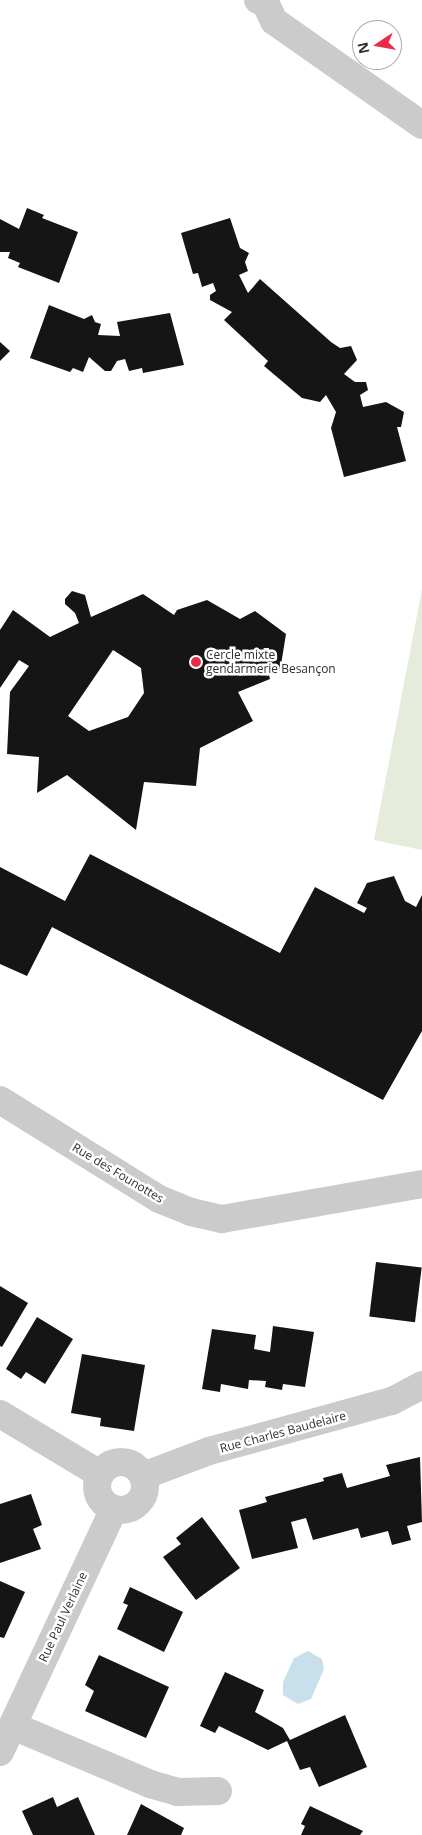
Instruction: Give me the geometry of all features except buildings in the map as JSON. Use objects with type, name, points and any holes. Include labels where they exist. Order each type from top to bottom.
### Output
[{"type":"street","points":[[263,1],[274,21],[422,125]]},
{"type":"street","name":"Rue des Founottes","points":[[0,1100],[159,1199],[191,1212],[222,1219],[422,1184]]},
{"type":"street","name":"Rue Charles Baudelaire","points":[[142,1476],[209,1452],[392,1401],[422,1385]]},
{"type":"street","points":[[0,1414],[100,1474]]},
{"type":"street","points":[[120,1462],[135,1467],[142,1476],[145,1488],[139,1502],[126,1510],[114,1509],[100,1497],[100,1474],[112,1464],[120,1462]]},
{"type":"street","name":"Rue Paul Verlaine","points":[[0,1752],[114,1509]]},
{"type":"street","points":[[13,1726],[150,1784],[178,1792],[218,1791]]},
{"type":"green space","points":[[422,589],[422,850],[374,840]]},
{"type":"water","points":[[308,1651],[322,1659],[324,1669],[311,1699],[298,1704],[283,1695],[283,1682],[294,1658]]},
{"type":"place","name":"Cercle mixte gendarmerie Besançon","points":[[196,662]]}]
